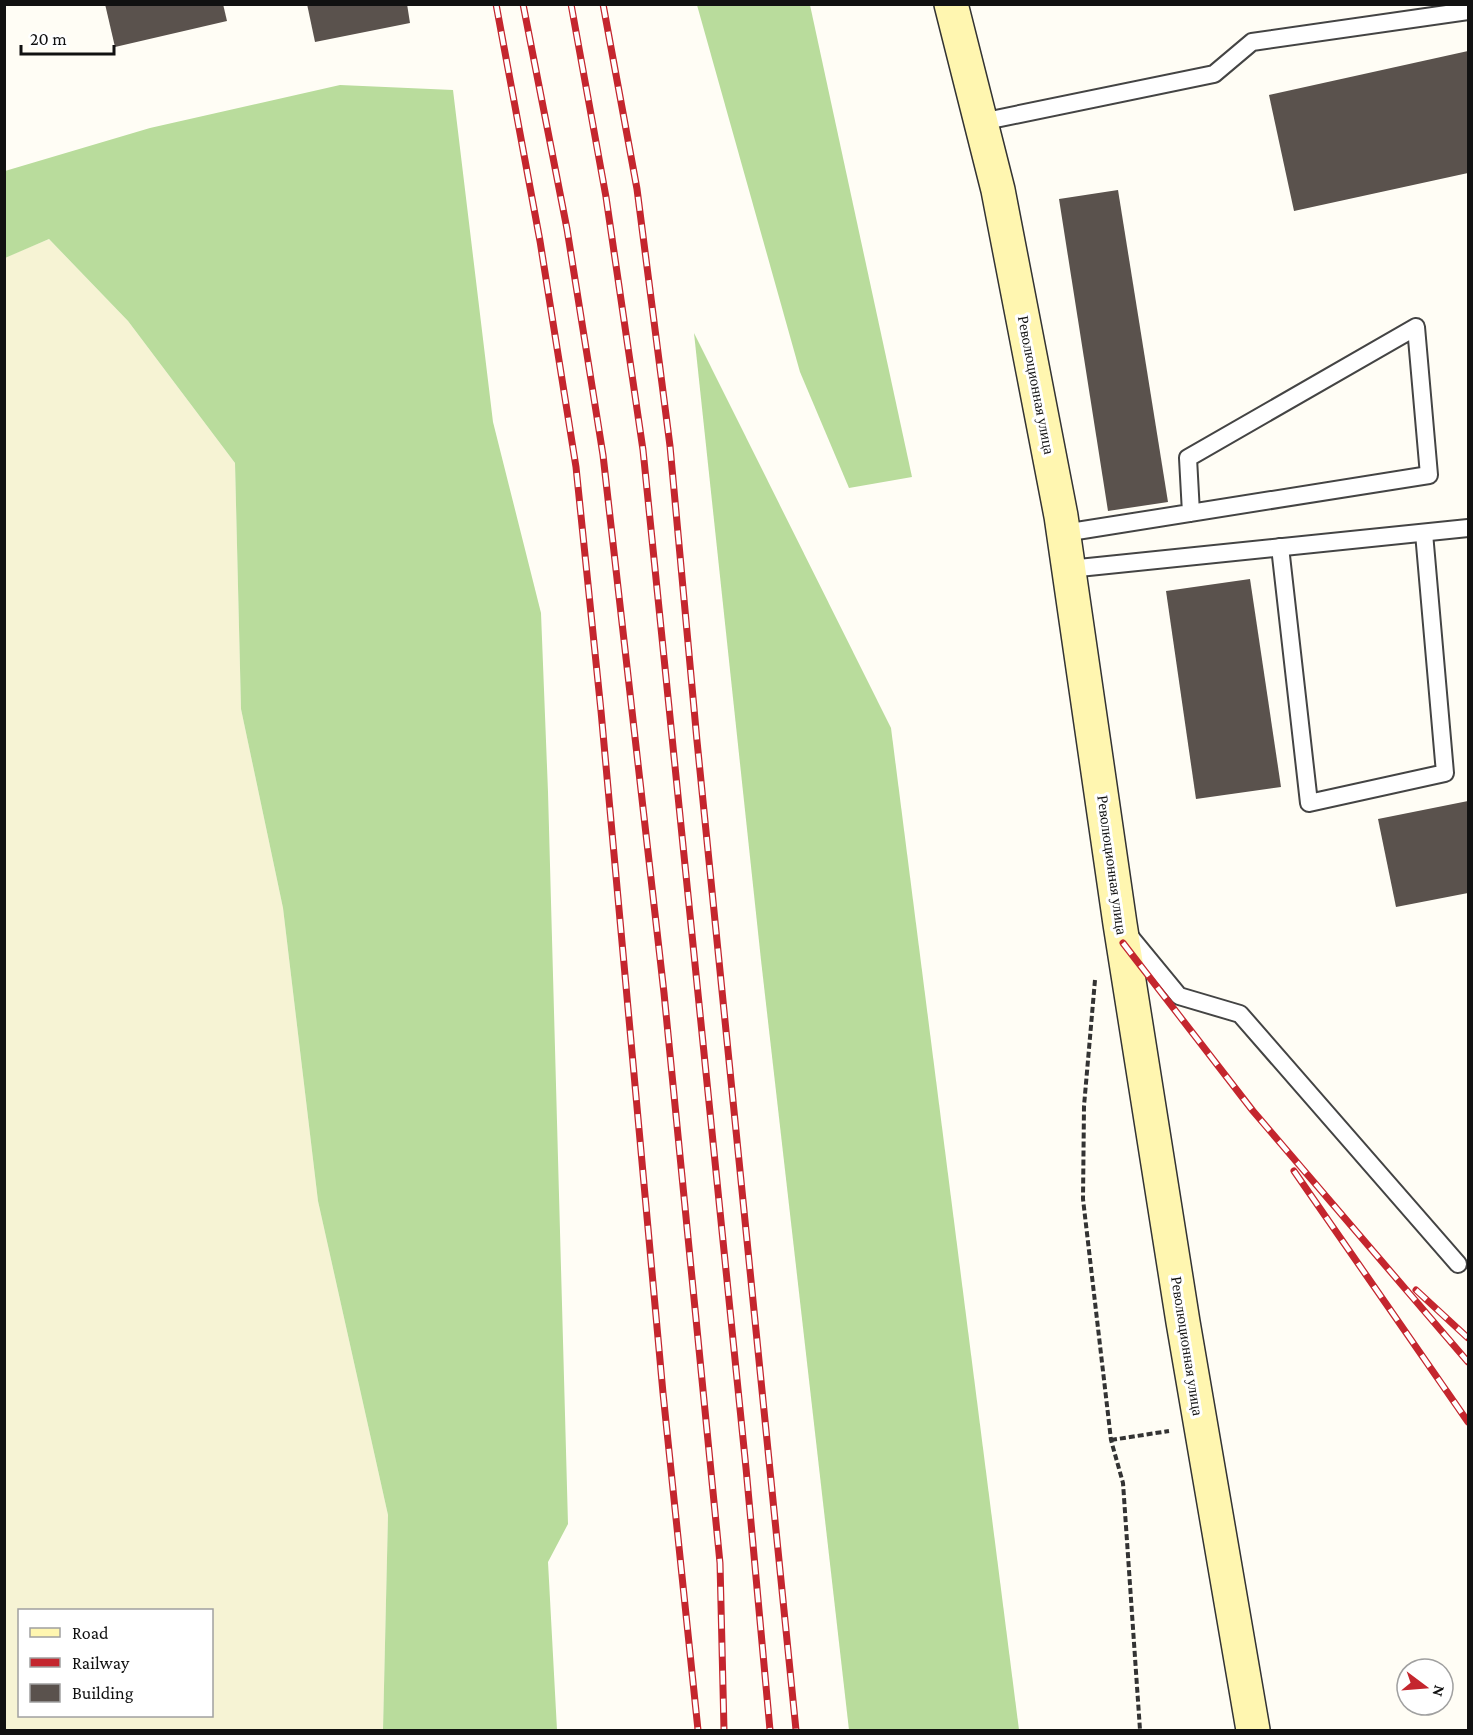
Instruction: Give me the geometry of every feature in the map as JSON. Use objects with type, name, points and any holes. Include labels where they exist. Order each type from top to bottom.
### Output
[{"type":"main road","name":"Революционная улица","points":[[951,4],[998,190],[1064,533],[1120,924],[1253,1731]]},
{"type":"lane","points":[[981,122],[1214,74],[1252,42],[1468,10]]},
{"type":"lane","points":[[1064,533],[1191,513],[1429,475],[1416,327],[1188,458],[1191,513]]},
{"type":"lane","points":[[1069,569],[1468,528]]},
{"type":"lane","points":[[1280,547],[1309,803],[1445,773],[1424,533]]},
{"type":"lane","points":[[1120,924],[1179,996],[1240,1014],[1458,1264]]},
{"type":"path","points":[[1096,974],[1084,1106],[1083,1199],[1110,1440],[1123,1483],[1140,1731]]},
{"type":"path","points":[[1110,1440],[1201,1426]]},
{"type":"shaded area","points":[[49,239],[128,321],[235,463],[241,709],[283,908],[318,1201],[388,1515],[383,1730],[5,1730],[4,258]]},
{"type":"green space","points":[[697,5],[810,5],[912,477],[849,488],[800,372]]},
{"type":"green space","points":[[340,85],[453,90],[493,422],[541,613],[568,1524],[548,1562],[557,1730],[383,1730],[388,1515],[318,1201],[283,908],[241,709],[235,463],[128,321],[49,239],[5,258],[5,171],[150,128]]},
{"type":"green space","points":[[694,333],[891,728],[1019,1730],[849,1730],[761,960]]},
{"type":"building","points":[[105,4],[223,4],[227,21],[115,47]]},
{"type":"building","points":[[307,4],[407,4],[410,23],[315,42]]},
{"type":"building","points":[[1468,51],[1468,173],[1294,211],[1269,95]]},
{"type":"building","points":[[1118,190],[1168,502],[1108,511],[1059,199]]},
{"type":"building","points":[[1250,579],[1281,787],[1196,799],[1166,591]]},
{"type":"building","points":[[1468,801],[1468,893],[1396,907],[1378,819]]},
{"type":"railway","points":[[496,4],[540,241],[576,467],[601,711],[663,1393],[698,1730]]},
{"type":"railway","points":[[523,4],[567,229],[603,455],[664,993],[720,1563],[724,1730]]},
{"type":"railway","points":[[571,4],[606,197],[643,450],[746,1468],[770,1730]]},
{"type":"railway","points":[[603,4],[637,189],[670,446],[697,741],[796,1730]]},
{"type":"railway","points":[[1123,943],[1253,1111],[1468,1362]]},
{"type":"railway","points":[[1294,1171],[1468,1422]]},
{"type":"railway","points":[[1416,1290],[1468,1338]]}]
